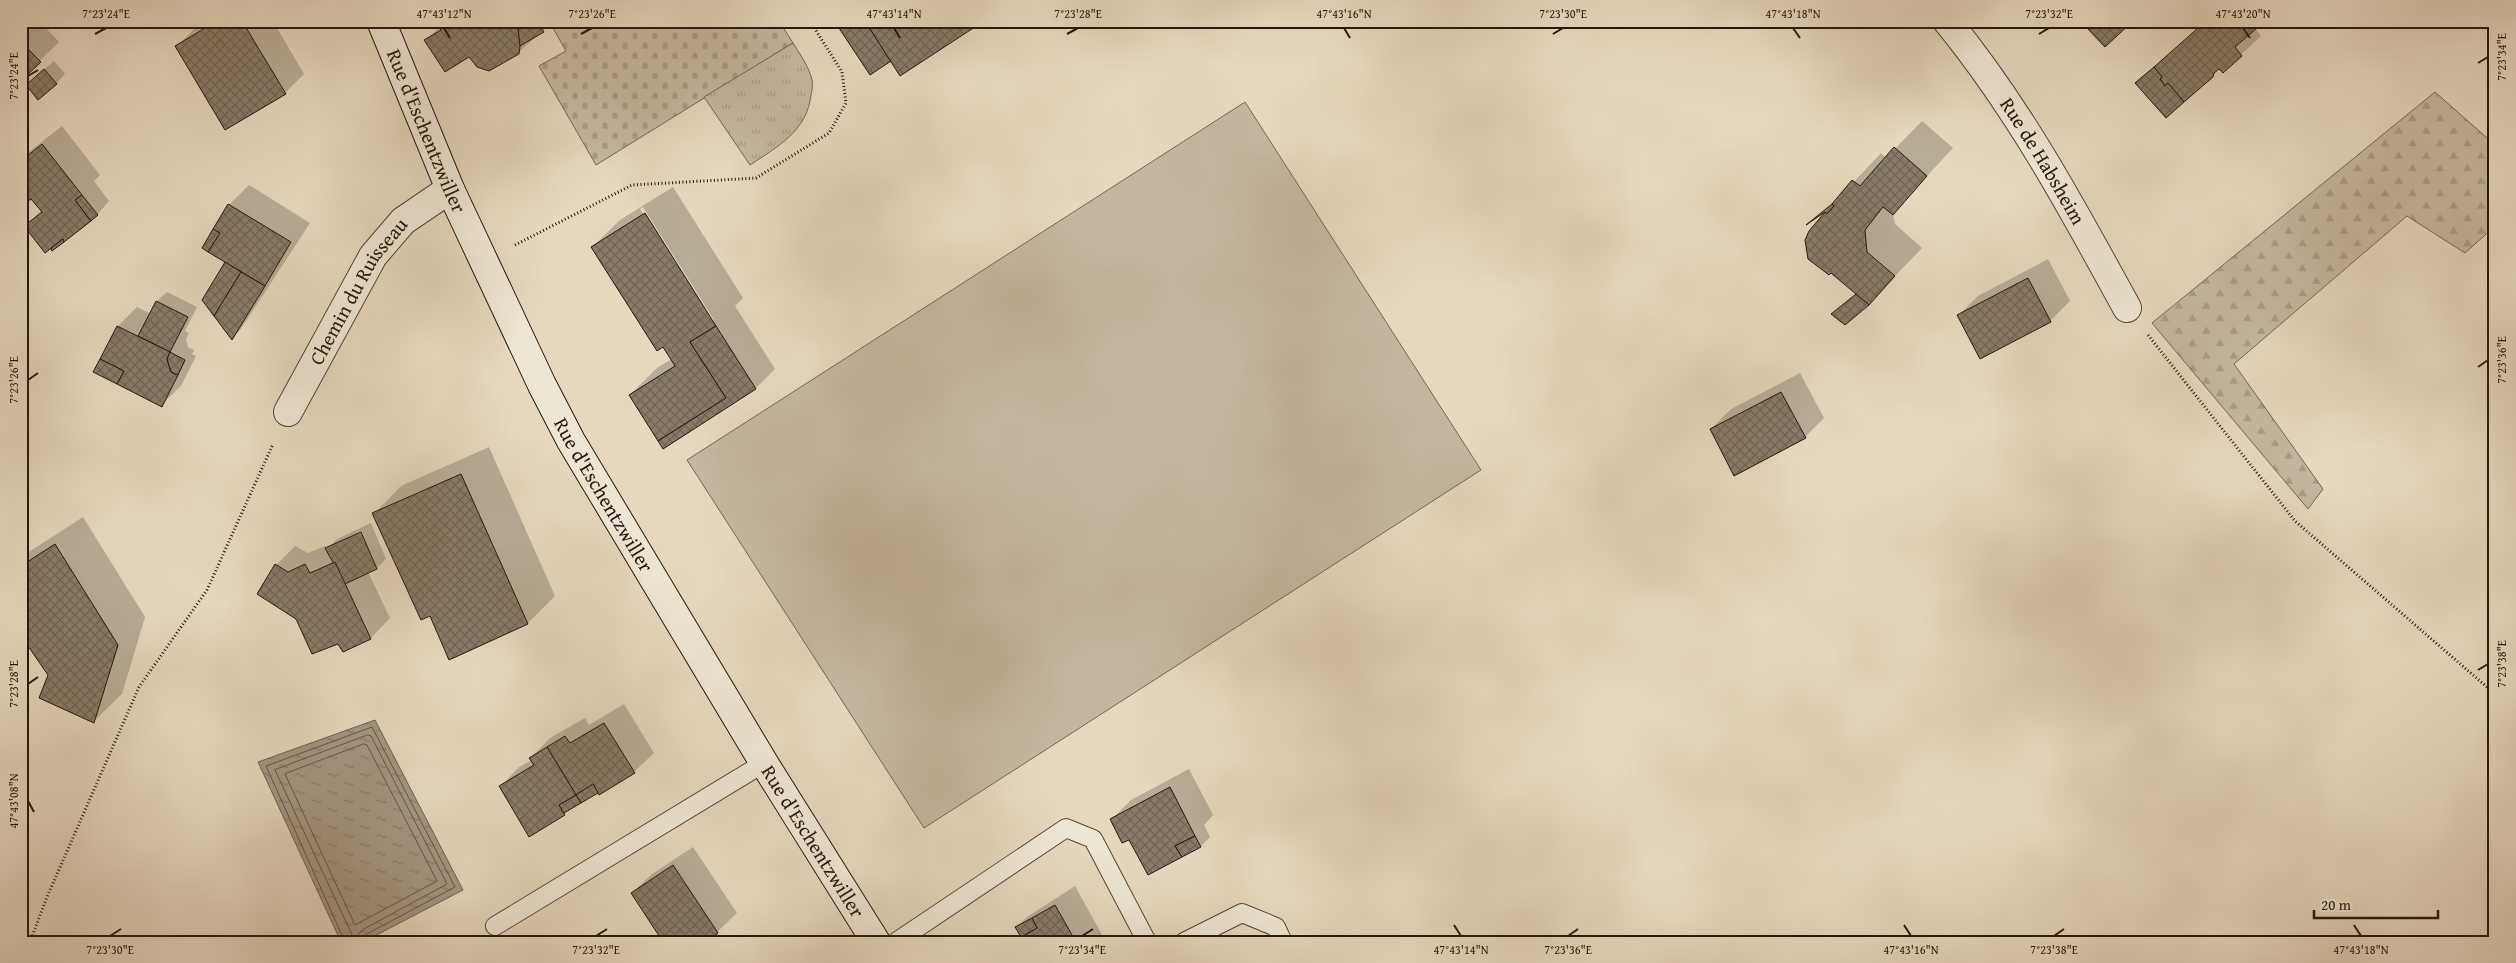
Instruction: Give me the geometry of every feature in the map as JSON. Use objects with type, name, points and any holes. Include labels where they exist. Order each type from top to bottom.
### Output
[{"type":"main road","name":"Rue d'Eschentzwiller","points":[[381,21],[450,189],[542,385],[571,441],[764,763],[876,942]]},
{"type":"main road","name":"Rue de Habsheim","points":[[1947,21],[1980,62],[2061,186],[2127,308]]},
{"type":"main road","name":"Chemin du Ruisseau","points":[[288,412],[373,256],[403,221],[450,189]]},
{"type":"lane","points":[[495,926],[764,763]]},
{"type":"lane","points":[[896,942],[1066,828],[1093,839],[1147,942]]},
{"type":"lane","points":[[1184,942],[1242,913],[1276,927],[1283,942]]},
{"type":"path","points":[[484,261],[632,185],[756,178],[829,133],[846,103],[842,72],[810,21]]},
{"type":"path","points":[[2127,308],[2295,521],[2495,694]]},
{"type":"path","points":[[30,942],[47,897],[139,687],[207,590],[288,412]]},
{"type":"green space","points":[[549,21],[779,21],[793,43],[596,165],[539,66],[566,51]]},
{"type":"green space","points":[[793,43],[811,75],[812,90],[808,108],[804,119],[789,137],[750,165],[704,97]]},
{"type":"green space","points":[[2435,92],[2495,145],[2495,226],[2465,253],[2407,216],[2234,364],[2323,489],[2308,509],[2152,323]]},
{"type":"green space","points":[[1245,102],[1481,470],[924,828],[687,460]]},
{"type":"water","points":[[375,720],[463,890],[363,942],[341,942],[258,762]]},
{"type":"building","points":[[217,21],[242,21],[286,94],[225,130],[175,46]]},
{"type":"building","points":[[435,21],[529,21],[518,28],[519,54],[489,71],[477,67],[469,57],[445,72],[424,40],[441,30]]},
{"type":"building","points":[[529,21],[537,21],[544,32],[520,46],[518,28]]},
{"type":"building","points":[[865,21],[891,61],[870,75],[835,22]]},
{"type":"building","points":[[865,21],[976,21],[978,25],[900,76]]},
{"type":"building","points":[[2081,21],[2092,21],[2086,27]]},
{"type":"building","points":[[2092,21],[2133,21],[2105,47],[2086,27]]},
{"type":"building","points":[[2206,21],[2265,21],[2235,47],[2242,56],[2223,73],[2219,69],[2214,73],[2213,77],[2184,102],[2168,83],[2165,86],[2160,79],[2162,77],[2154,67]]},
{"type":"building","points":[[21,42],[41,62],[21,81]]},
{"type":"building","points":[[2154,67],[2162,77],[2160,79],[2165,86],[2168,83],[2184,102],[2166,118],[2135,83]]},
{"type":"building","points":[[44,69],[57,84],[38,100],[26,85]]},
{"type":"building","points":[[42,144],[82,195],[75,200],[91,221],[64,242],[63,239],[45,253],[24,226],[42,212],[31,199],[24,204],[21,201],[21,161]]},
{"type":"building","points":[[1894,147],[1927,176],[1893,215],[1883,207],[1865,230],[1867,252],[1895,276],[1869,305],[1831,273],[1829,275],[1808,259],[1805,240],[1809,231],[1825,212],[1827,214],[1834,206],[1832,204],[1852,180],[1860,186]]},
{"type":"building","points":[[82,195],[98,215],[91,221],[75,200]]},
{"type":"building","points":[[228,204],[291,242],[265,286],[208,252],[220,233],[213,229]]},
{"type":"building","points":[[1832,204],[1834,206],[1827,214],[1825,212],[1806,225]]},
{"type":"building","points":[[645,213],[716,326],[690,342],[726,398],[658,441],[629,395],[675,366],[663,347],[657,351],[591,247]]},
{"type":"building","points":[[213,229],[220,233],[208,252],[202,248]]},
{"type":"building","points":[[63,239],[64,242],[52,251],[51,248]]},
{"type":"building","points":[[225,262],[241,272],[214,316],[202,300]]},
{"type":"building","points":[[241,272],[265,286],[232,340],[214,316]]},
{"type":"building","points":[[2028,278],[2051,322],[1980,359],[1957,315]]},
{"type":"building","points":[[1856,294],[1869,305],[1845,325],[1831,314]]},
{"type":"building","points":[[156,301],[188,317],[170,352],[138,336]]},
{"type":"building","points":[[117,326],[170,352],[167,359],[171,372],[178,375],[162,407],[117,384],[124,371],[100,359]]},
{"type":"building","points":[[716,326],[756,389],[663,449],[658,441],[726,398],[690,342]]},
{"type":"building","points":[[170,352],[185,360],[178,375],[171,372],[167,359]]},
{"type":"building","points":[[100,359],[124,371],[117,384],[93,372]]},
{"type":"building","points":[[1781,392],[1806,438],[1734,476],[1710,429]]},
{"type":"building","points":[[461,474],[528,624],[449,660],[430,616],[421,620],[372,513]]},
{"type":"building","points":[[361,532],[377,569],[345,584],[325,548]]},
{"type":"building","points":[[55,544],[118,645],[94,723],[39,698],[48,675],[21,636],[21,566]]},
{"type":"building","points":[[335,562],[371,639],[343,652],[338,644],[312,654],[296,619],[257,594],[275,564],[288,572],[305,564],[310,573]]},
{"type":"building","points":[[604,723],[635,773],[599,795],[593,784],[576,795],[547,747],[565,736],[570,743]]},
{"type":"building","points":[[547,747],[576,795],[559,805],[565,815],[529,837],[499,786],[534,765],[529,758]]},
{"type":"building","points":[[593,784],[598,793],[581,803],[576,795]]},
{"type":"building","points":[[1170,787],[1195,836],[1175,846],[1182,857],[1148,875],[1129,840],[1122,843],[1110,819]]},
{"type":"building","points":[[576,795],[581,803],[564,813],[559,805]]},
{"type":"building","points":[[1195,836],[1201,847],[1182,857],[1175,846]]},
{"type":"building","points":[[673,865],[718,933],[706,942],[663,942],[631,893]]},
{"type":"building","points":[[1055,905],[1076,942],[1013,942],[1037,928],[1032,918]]},
{"type":"building","points":[[1032,918],[1037,928],[1021,937],[1015,927]]}]
